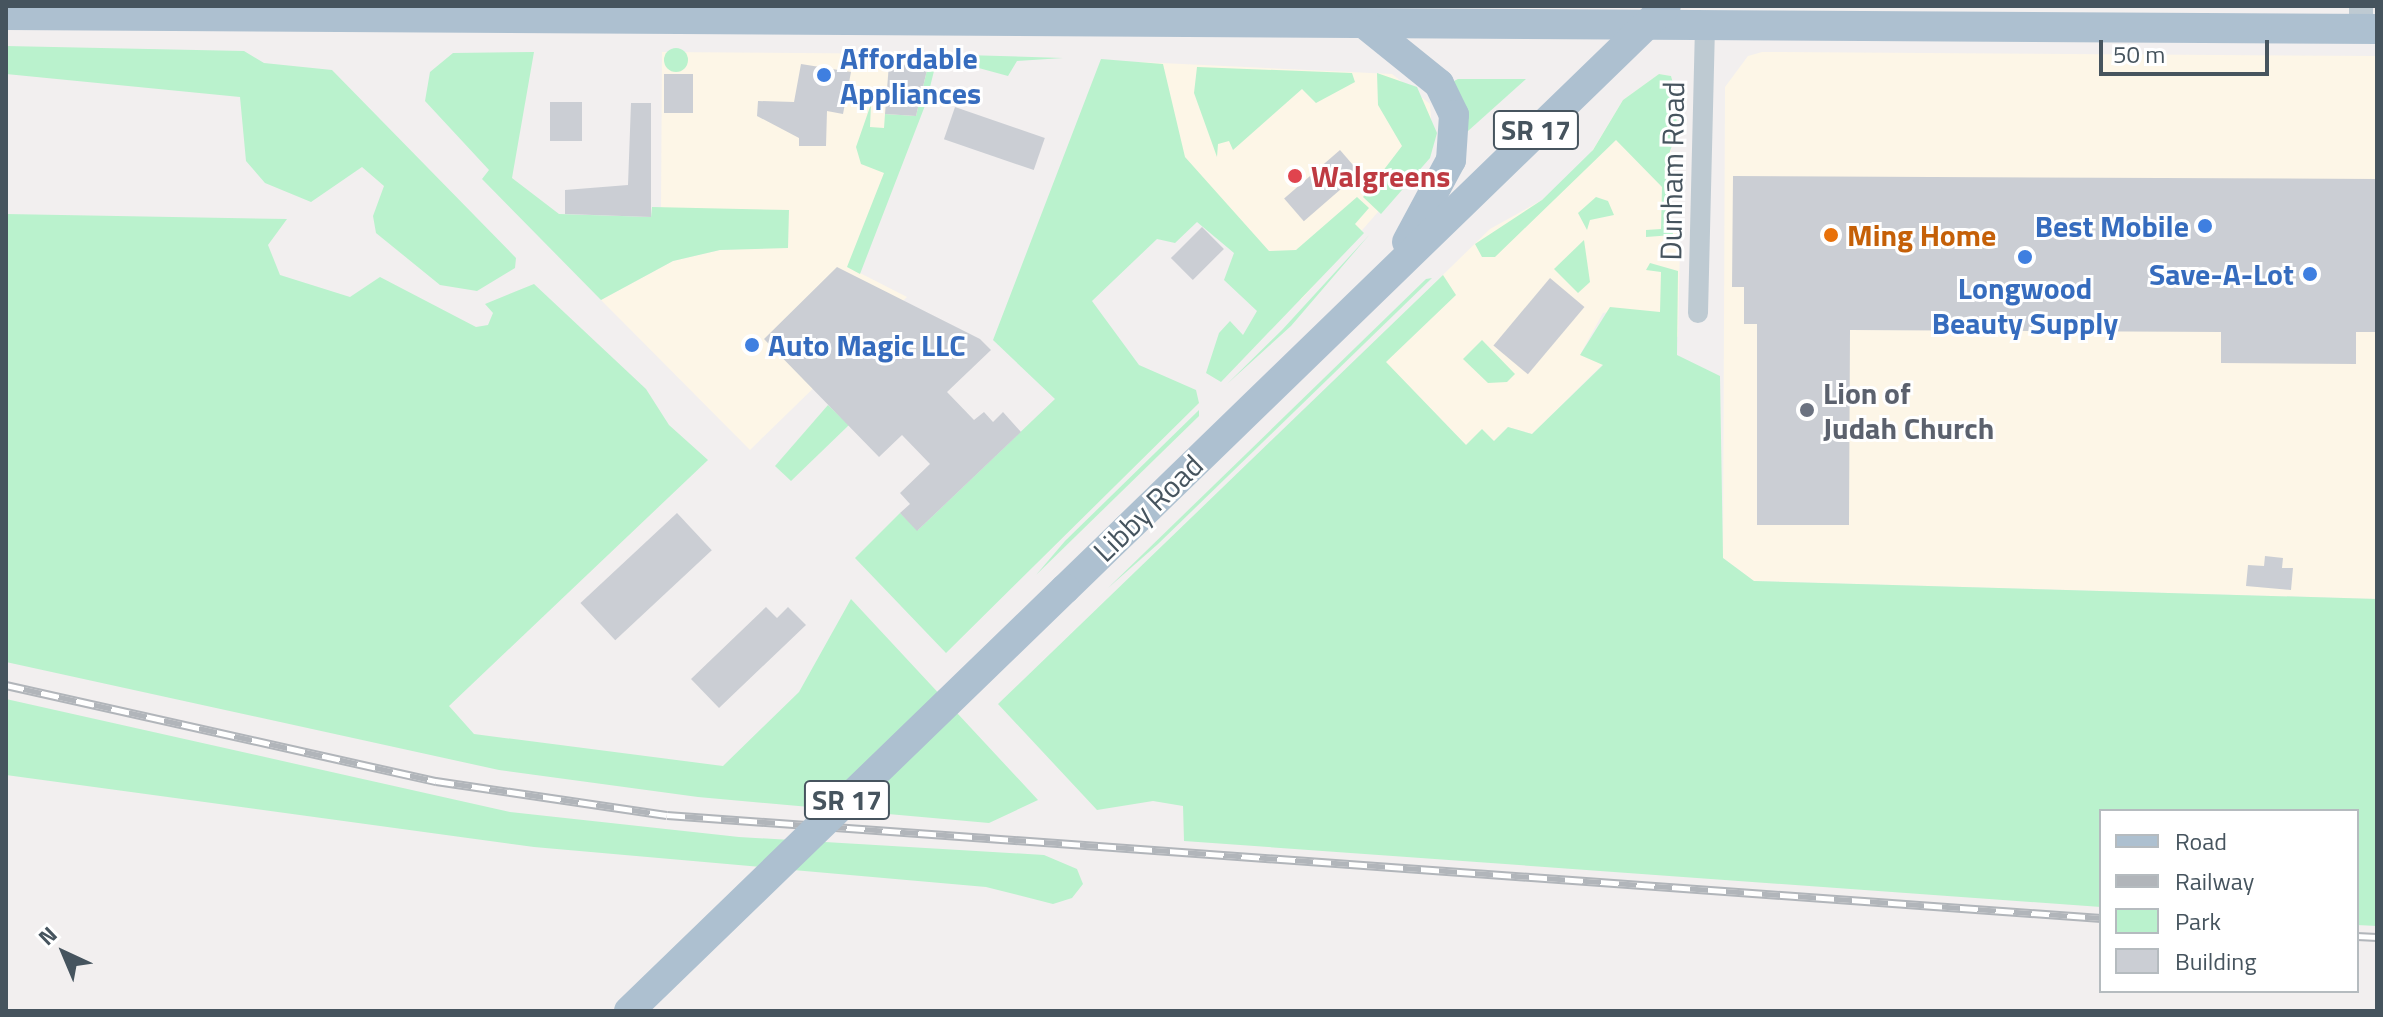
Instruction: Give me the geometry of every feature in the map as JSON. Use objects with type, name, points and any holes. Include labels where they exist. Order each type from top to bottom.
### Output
[{"type":"main road","name":"Libby Road","points":[[629,1011],[1666,6]]},
{"type":"main road","points":[[6,15],[352,12],[1144,15],[1366,25],[1705,31],[2367,22]]},
{"type":"main road","points":[[1366,25],[1439,84],[1456,124],[1451,160],[1391,272]]},
{"type":"street","name":"Dunham Road","points":[[1698,313],[1705,31]]},
{"type":"shaded area","points":[[662,52],[939,54],[860,273],[907,297],[750,450],[601,300],[673,261],[720,250],[788,247],[661,207]]},
{"type":"shaded area","points":[[1762,52],[2377,56],[2377,599],[1754,581],[1723,558],[1725,87],[1748,56]]},
{"type":"shaded area","name":"Walgreens","points":[[1140,62],[1392,74],[1430,104],[1433,149],[1301,300],[1147,148]]},
{"type":"shaded area","points":[[1659,74],[1671,76],[1675,90],[1667,208],[1680,243],[1678,337],[1620,310],[1603,313],[1581,353],[1603,364],[1532,434],[1508,427],[1494,441],[1466,445],[1370,346],[1490,229],[1542,200],[1589,156],[1623,100]]},
{"type":"green space","points":[[6,46],[244,51],[264,63],[332,70],[516,258],[515,268],[477,291],[440,285],[376,233],[373,216],[384,186],[362,167],[311,202],[265,183],[246,161],[240,97],[6,74]]},
{"type":"green space","points":[[676,48],[687,55],[688,60],[681,71],[676,72],[665,65],[664,60],[671,49]]},
{"type":"green space","points":[[534,52],[512,178],[559,214],[651,217],[652,207],[789,210],[788,248],[720,250],[673,261],[601,300],[482,179],[489,170],[425,101],[430,72],[453,53]]},
{"type":"green space","points":[[965,55],[1063,58],[1017,61],[1008,76],[975,67]]},
{"type":"green space","points":[[1101,59],[1163,64],[1185,157],[1269,251],[1296,250],[1357,197],[1369,208],[1355,224],[1364,233],[1221,382],[1206,373],[1219,333],[1230,321],[1243,335],[1257,311],[1224,280],[1234,253],[1197,222],[1175,243],[1157,239],[1092,301],[1139,365],[1196,390],[1199,403],[946,653],[855,558],[900,513],[918,530],[1055,399],[993,340]]},
{"type":"green space","points":[[928,66],[935,67],[926,103],[860,274],[847,267],[884,173],[861,164],[856,147],[871,104],[870,127],[884,128],[885,114],[916,116]]},
{"type":"green space","points":[[1197,67],[1352,73],[1355,82],[1316,103],[1302,89],[1233,150],[1229,141],[1218,144],[1217,157],[1194,93]]},
{"type":"green space","points":[[1377,73],[1417,87],[1437,133],[1430,158],[1381,214],[1363,197],[1402,146],[1378,105]]},
{"type":"green space","points":[[1659,74],[1671,76],[1675,90],[1677,131],[1667,160],[1673,235],[1646,237],[1646,230],[1661,229],[1662,187],[1616,140],[1495,257],[1482,257],[1475,244],[1542,200],[1593,150],[1623,100]]},
{"type":"green space","points":[[1458,79],[1526,79],[1468,131],[1452,82]]},
{"type":"green space","points":[[1596,197],[1608,201],[1614,215],[1590,220],[1587,230],[1578,213]]},
{"type":"green space","points":[[6,214],[287,219],[268,245],[280,275],[350,297],[380,277],[476,327],[488,325],[493,313],[485,304],[534,284],[646,389],[669,425],[708,460],[449,706],[474,734],[723,766],[799,692],[851,599],[1038,800],[989,823],[698,797],[499,770],[6,662]]},
{"type":"green space","points":[[1370,234],[1291,326],[1227,384],[1282,330]]},
{"type":"green space","points":[[1584,240],[1590,282],[1578,293],[1554,269]]},
{"type":"green space","points":[[1650,263],[1678,271],[1677,355],[1720,376],[1723,558],[1754,581],[2377,599],[2377,926],[2359,925],[2359,809],[2099,809],[2099,907],[1184,841],[1183,806],[1153,801],[1097,810],[998,704],[1443,275],[1456,295],[1386,362],[1466,445],[1482,429],[1494,441],[1508,427],[1532,434],[1603,365],[1580,355],[1610,307],[1660,312],[1661,272],[1646,270]]},
{"type":"green space","points":[[1432,278],[1158,544],[1108,588],[1426,279]]},
{"type":"green space","points":[[1482,340],[1515,374],[1507,382],[1488,383],[1463,359]]},
{"type":"green space","points":[[828,405],[849,425],[791,481],[775,466]]},
{"type":"green space","points":[[1199,410],[1199,416],[1036,575],[1065,541]]},
{"type":"green space","points":[[6,699],[510,812],[739,837],[1044,855],[1077,869],[1083,884],[1072,898],[1053,904],[986,887],[534,847],[6,775]]},
{"type":"building","points":[[801,64],[851,72],[843,114],[827,111],[826,146],[799,146],[799,138],[757,116],[758,101],[794,102]]},
{"type":"building","points":[[889,64],[928,66],[916,116],[885,114]]},
{"type":"building","points":[[664,74],[693,74],[693,113],[664,113]]},
{"type":"building","points":[[550,102],[582,102],[582,141],[550,141]]},
{"type":"building","points":[[631,103],[651,103],[651,217],[565,214],[565,190],[628,185]]},
{"type":"building","points":[[955,107],[1045,138],[1034,170],[944,139]]},
{"type":"building","points":[[1340,150],[1360,173],[1304,221],[1284,199]]},
{"type":"building","points":[[1733,176],[2377,179],[2377,332],[2356,332],[2356,364],[2221,363],[2221,332],[1850,330],[1849,525],[1757,525],[1757,324],[1744,324],[1744,287],[1732,287]]},
{"type":"building","points":[[1202,227],[1224,249],[1193,280],[1171,258]]},
{"type":"building","points":[[837,267],[980,339],[991,350],[947,392],[974,420],[984,412],[993,422],[1003,412],[1021,432],[917,531],[900,513],[910,504],[900,493],[930,464],[902,435],[879,457],[764,339]]},
{"type":"building","points":[[1550,278],[1584,307],[1528,374],[1493,345]]},
{"type":"building","points":[[677,513],[712,550],[615,640],[580,603]]},
{"type":"building","points":[[2265,556],[2283,558],[2282,568],[2293,568],[2291,590],[2246,586],[2248,565],[2264,566]]},
{"type":"building","points":[[766,607],[777,618],[788,607],[806,625],[719,708],[691,679]]},
{"type":"railway","points":[[6,685],[436,781],[667,815],[2099,918]]},
{"type":"railway","points":[[2359,936],[2377,937]]},
{"type":"place","name":"Affordable Appliances","points":[[824,75]]},
{"type":"place","name":"Walgreens","points":[[1295,176]]},
{"type":"place","name":"Best Mobile","points":[[2205,226]]},
{"type":"place","name":"Ming Home","points":[[1831,235]]},
{"type":"place","name":"Longwood Beauty Supply","points":[[2025,257]]},
{"type":"place","name":"Save-A-Lot","points":[[2310,274]]},
{"type":"place","name":"Auto Magic LLC","points":[[752,345]]},
{"type":"place","name":"Lion of Judah Church","points":[[1807,410]]}]
